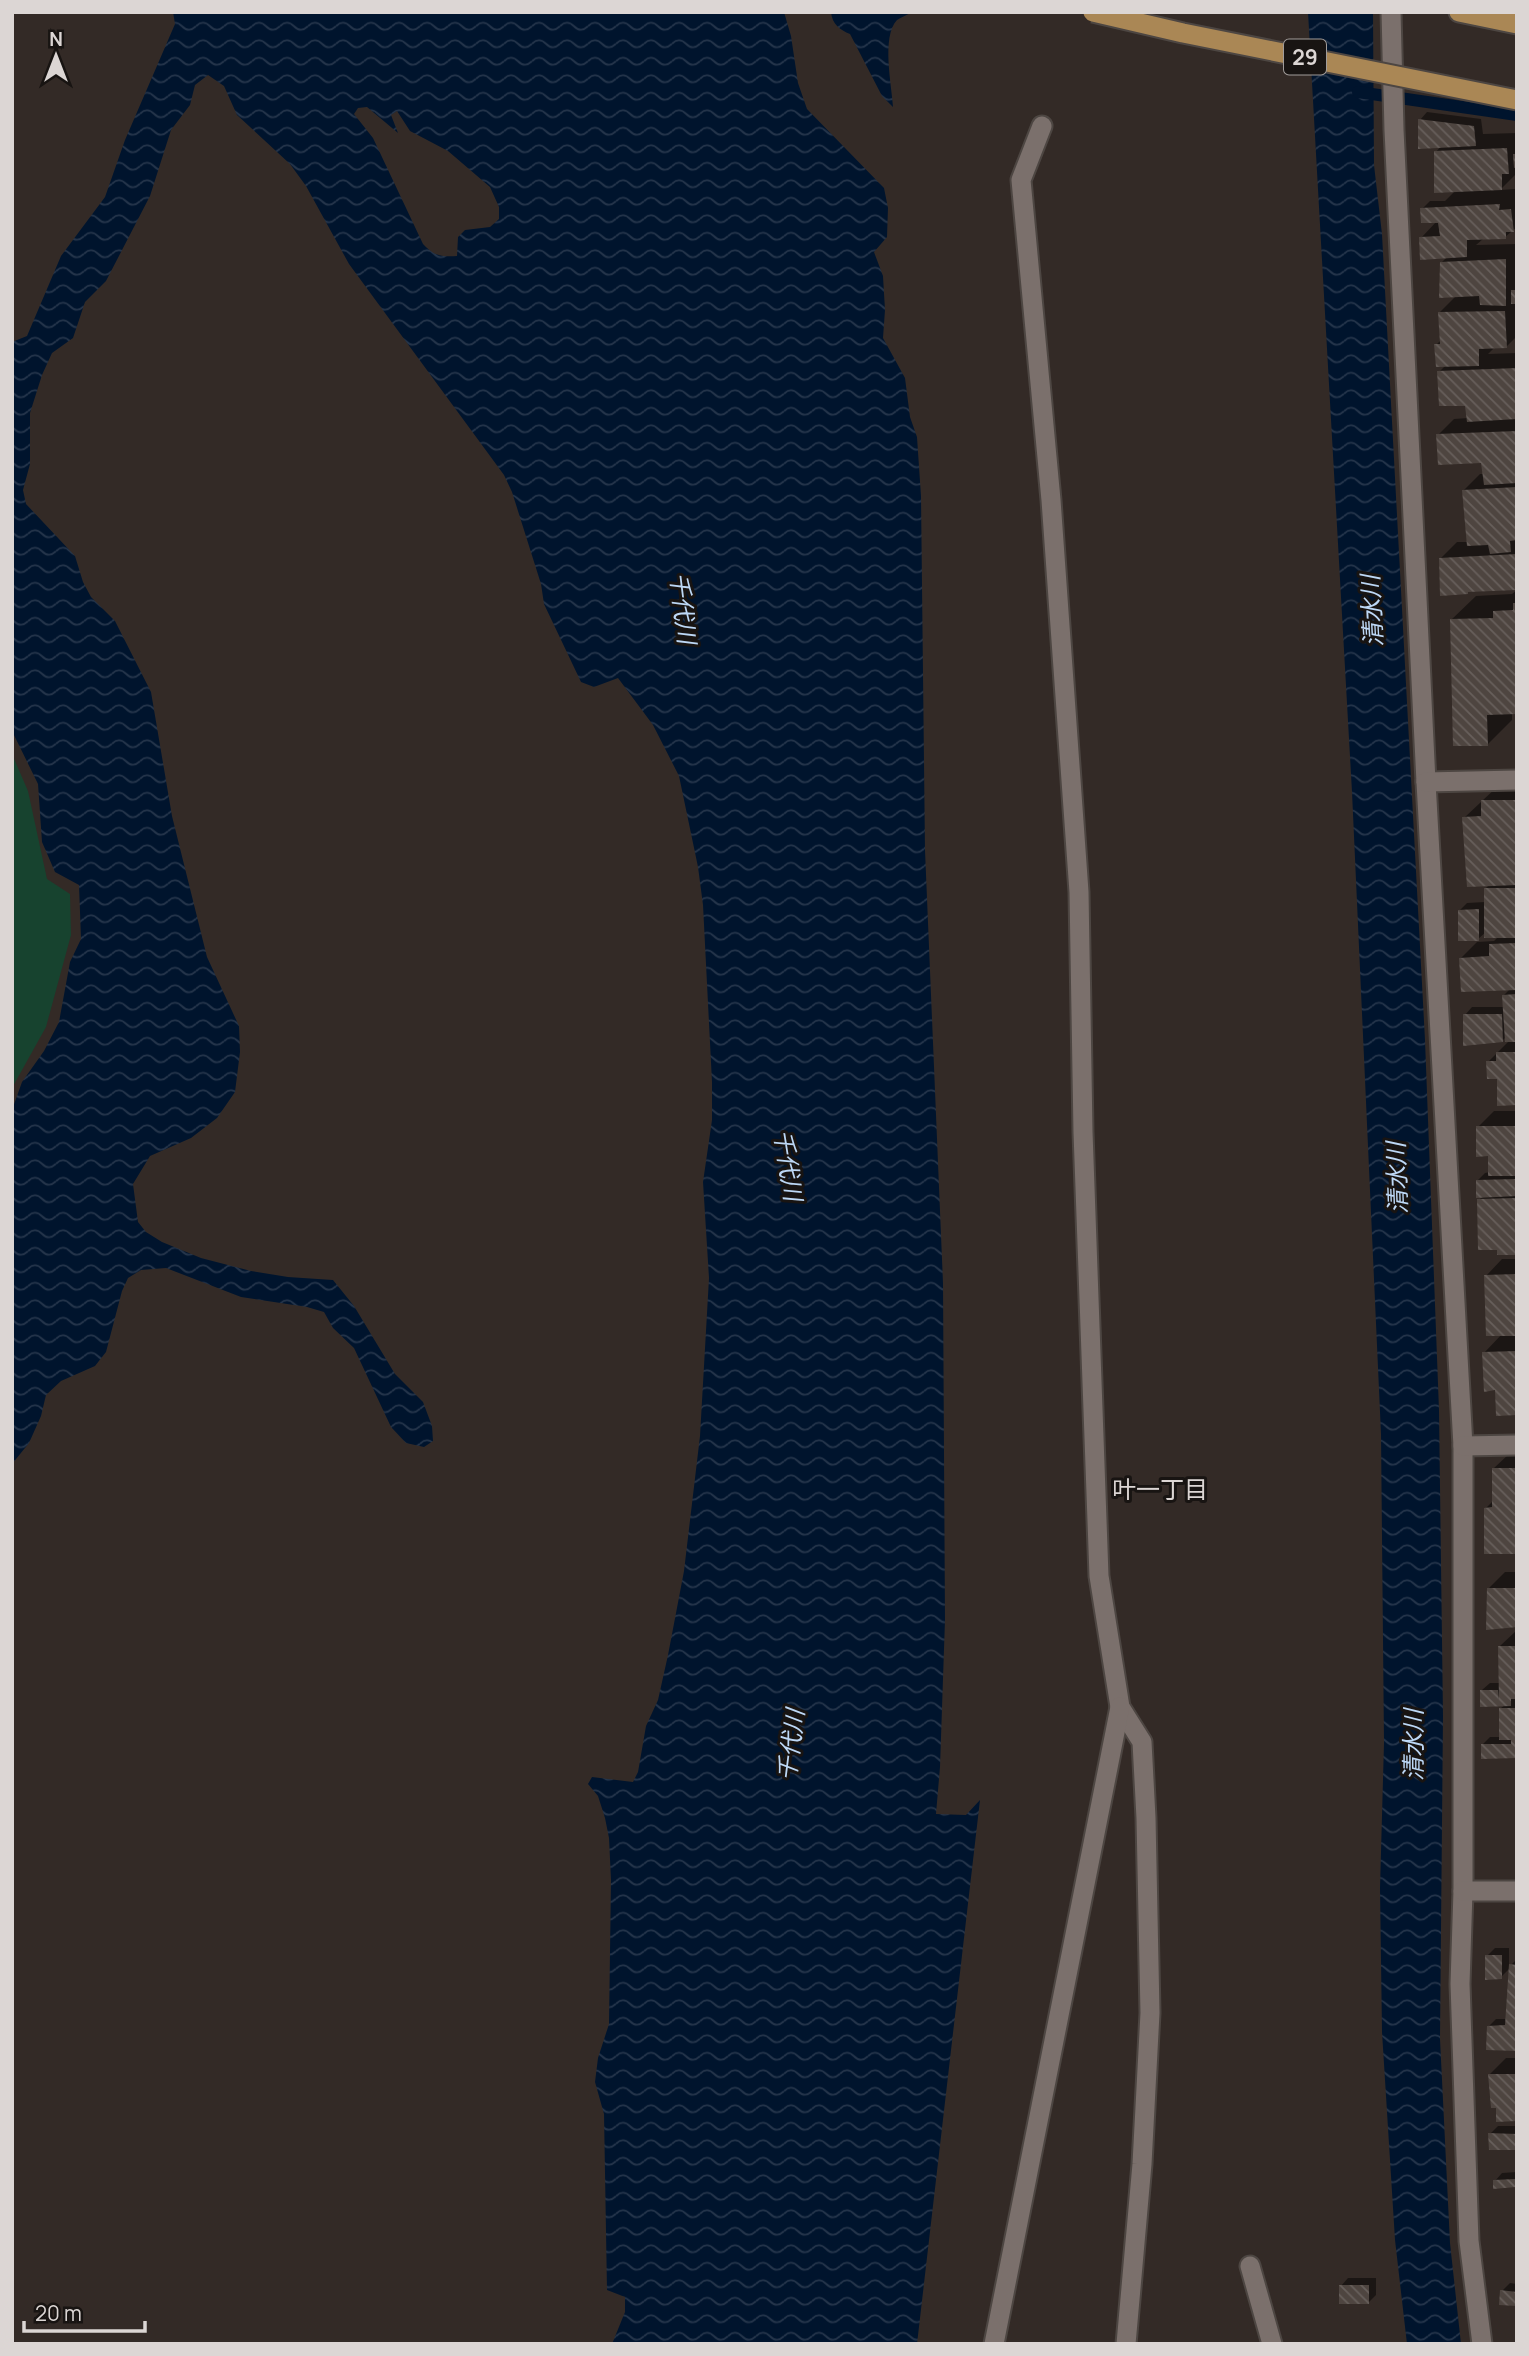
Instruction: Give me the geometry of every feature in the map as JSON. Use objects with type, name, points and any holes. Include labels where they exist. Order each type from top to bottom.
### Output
[{"type":"highway","name":"29","points":[[1093,12],[1183,33],[1517,100]]},
{"type":"highway","points":[[1460,12],[1517,24]]},
{"type":"street","points":[[1391,12],[1394,130],[1426,782],[1463,1446],[1463,1891],[1460,1984],[1469,2241],[1482,2344]]},
{"type":"street","points":[[994,2344],[1120,1707],[1098,1576],[1083,1132],[1079,892],[1051,500],[1021,180],[1042,126]]},
{"type":"street","points":[[1426,782],[1517,780]]},
{"type":"street","points":[[1463,1446],[1517,1446]]},
{"type":"street","points":[[1120,1707],[1142,1742],[1150,2013],[1142,2164],[1126,2344]]},
{"type":"street","points":[[1463,1891],[1517,1891]]},
{"type":"street","points":[[1250,2266],[1272,2344]]},
{"type":"green space","points":[[12,754],[28,791],[47,879],[70,894],[71,935],[46,1027],[12,1088]]},
{"type":"water","name":"千代川","points":[[173,12],[784,12],[791,36],[798,83],[807,109],[884,188],[888,208],[887,237],[874,252],[883,276],[883,338],[905,378],[910,417],[917,437],[921,496],[925,850],[943,1283],[945,1620],[936,1814],[966,1815],[980,1800],[917,2344],[612,2344],[625,2312],[625,2297],[607,2290],[604,2114],[595,2082],[598,2058],[609,2024],[611,1880],[605,1818],[598,1796],[588,1784],[592,1777],[633,1782],[638,1772],[646,1726],[658,1700],[684,1571],[700,1436],[709,1278],[703,1182],[712,1120],[712,1082],[703,905],[698,867],[679,776],[653,725],[618,678],[594,687],[581,682],[544,604],[541,584],[512,492],[504,475],[349,264],[306,186],[290,164],[237,115],[224,86],[208,75],[195,85],[190,105],[171,130],[150,196],[106,281],[85,302],[73,338],[52,353],[42,375],[30,413],[30,464],[23,490],[26,504],[75,556],[91,597],[115,621],[151,692],[172,816],[207,957],[239,1026],[240,1052],[235,1092],[217,1118],[191,1138],[150,1156],[133,1184],[138,1222],[146,1232],[162,1242],[201,1258],[251,1271],[333,1280],[354,1306],[395,1374],[423,1402],[432,1426],[433,1441],[424,1447],[406,1443],[391,1427],[354,1348],[333,1328],[324,1312],[241,1297],[166,1268],[141,1270],[128,1278],[106,1352],[95,1366],[61,1381],[46,1395],[41,1416],[29,1443],[12,1464],[12,1110],[22,1082],[44,1051],[59,1022],[70,962],[81,939],[79,885],[55,872],[42,842],[38,784],[12,731],[12,342],[27,336],[61,256],[105,197],[125,140],[175,24]],"holes":[[[367,107],[398,133],[391,115],[397,111],[410,131],[448,151],[490,187],[499,207],[499,219],[490,227],[465,230],[458,237],[457,256],[438,255],[423,244],[373,138],[354,114],[358,108]]]},
{"type":"water","points":[[831,12],[912,12],[897,20],[889,38],[893,107],[882,96],[850,34],[837,26]]},
{"type":"water","name":"清水川","points":[[1308,12],[1373,12],[1374,165],[1382,234],[1425,1040],[1439,1410],[1443,1716],[1440,2039],[1450,2243],[1461,2344],[1407,2344],[1395,2240],[1382,2032],[1380,1888],[1384,1743],[1381,1434],[1352,792]]},
{"type":"building","points":[[1418,119],[1474,126],[1476,146],[1418,149]]},
{"type":"building","points":[[1507,148],[1509,174],[1502,174],[1502,190],[1434,193],[1434,151]]},
{"type":"building","points":[[1513,154],[1517,154],[1517,167],[1514,168]]},
{"type":"building","points":[[1500,204],[1499,210],[1511,209],[1514,232],[1506,232],[1506,239],[1467,240],[1467,257],[1420,260],[1419,237],[1440,236],[1438,223],[1421,223],[1420,208]]},
{"type":"building","points":[[1506,259],[1506,306],[1480,305],[1479,296],[1439,298],[1440,262]]},
{"type":"building","points":[[1511,290],[1517,290],[1517,304],[1511,304]]},
{"type":"building","points":[[1505,311],[1507,348],[1479,349],[1479,366],[1436,367],[1434,344],[1440,344],[1438,312]]},
{"type":"building","points":[[1517,368],[1517,419],[1467,422],[1465,406],[1439,406],[1437,371]]},
{"type":"building","points":[[1517,431],[1517,483],[1484,485],[1481,463],[1438,465],[1436,434]]},
{"type":"building","points":[[1517,487],[1517,540],[1510,541],[1511,552],[1490,554],[1488,545],[1467,546],[1462,490]]},
{"type":"building","points":[[1517,554],[1517,590],[1440,596],[1439,558]]},
{"type":"building","points":[[1513,603],[1517,603],[1517,714],[1487,715],[1488,746],[1453,746],[1450,619],[1493,618],[1493,611],[1513,610]]},
{"type":"building","points":[[1481,800],[1517,800],[1517,885],[1467,887],[1462,817],[1481,816]]},
{"type":"building","points":[[1484,888],[1517,888],[1517,938],[1484,938]]},
{"type":"building","points":[[1479,909],[1479,941],[1458,941],[1458,910]]},
{"type":"building","points":[[1517,943],[1517,990],[1461,992],[1459,958],[1489,956],[1489,944]]},
{"type":"building","points":[[1517,994],[1517,1042],[1505,1042],[1502,995]]},
{"type":"building","points":[[1463,1014],[1502,1014],[1503,1042],[1463,1046]]},
{"type":"building","points":[[1496,1052],[1517,1052],[1517,1105],[1497,1106],[1497,1079],[1487,1079],[1486,1061],[1496,1061]]},
{"type":"building","points":[[1476,1126],[1517,1126],[1517,1176],[1488,1176],[1488,1156],[1476,1157]]},
{"type":"building","points":[[1517,1179],[1517,1196],[1476,1198],[1476,1180]]},
{"type":"building","points":[[1517,1198],[1517,1255],[1497,1255],[1497,1250],[1478,1250],[1477,1199]]},
{"type":"building","points":[[1517,1274],[1517,1336],[1486,1336],[1484,1275]]},
{"type":"building","points":[[1517,1351],[1517,1415],[1496,1416],[1495,1390],[1484,1392],[1482,1352]]},
{"type":"building","points":[[1492,1468],[1517,1468],[1517,1554],[1484,1554],[1484,1508],[1492,1507]]},
{"type":"building","points":[[1487,1588],[1517,1588],[1517,1627],[1486,1630]]},
{"type":"building","points":[[1498,1646],[1517,1646],[1517,1699],[1511,1699],[1511,1706],[1480,1707],[1480,1690],[1498,1690],[1499,1700]]},
{"type":"building","points":[[1499,1708],[1517,1708],[1517,1758],[1481,1759],[1481,1744],[1511,1744],[1511,1740],[1499,1740]]},
{"type":"building","points":[[1485,1955],[1502,1955],[1502,1979],[1485,1980]]},
{"type":"building","points":[[1509,1964],[1517,1965],[1517,2051],[1486,2050],[1487,2026],[1505,2025]]},
{"type":"building","points":[[1488,2074],[1517,2074],[1517,2121],[1496,2122],[1496,2108],[1491,2108]]},
{"type":"building","points":[[1488,2133],[1517,2134],[1517,2150],[1489,2150]]},
{"type":"building","points":[[1515,2179],[1516,2187],[1493,2189],[1493,2180]]},
{"type":"building","points":[[1339,2285],[1369,2285],[1369,2304],[1339,2304]]},
{"type":"building","points":[[1500,2290],[1517,2292],[1517,2306],[1499,2305]]},
{"type":"waterway","points":[[1358,92],[1517,115]]},
{"type":"district","name":"叶一丁目","points":[[1160,1488]]}]
